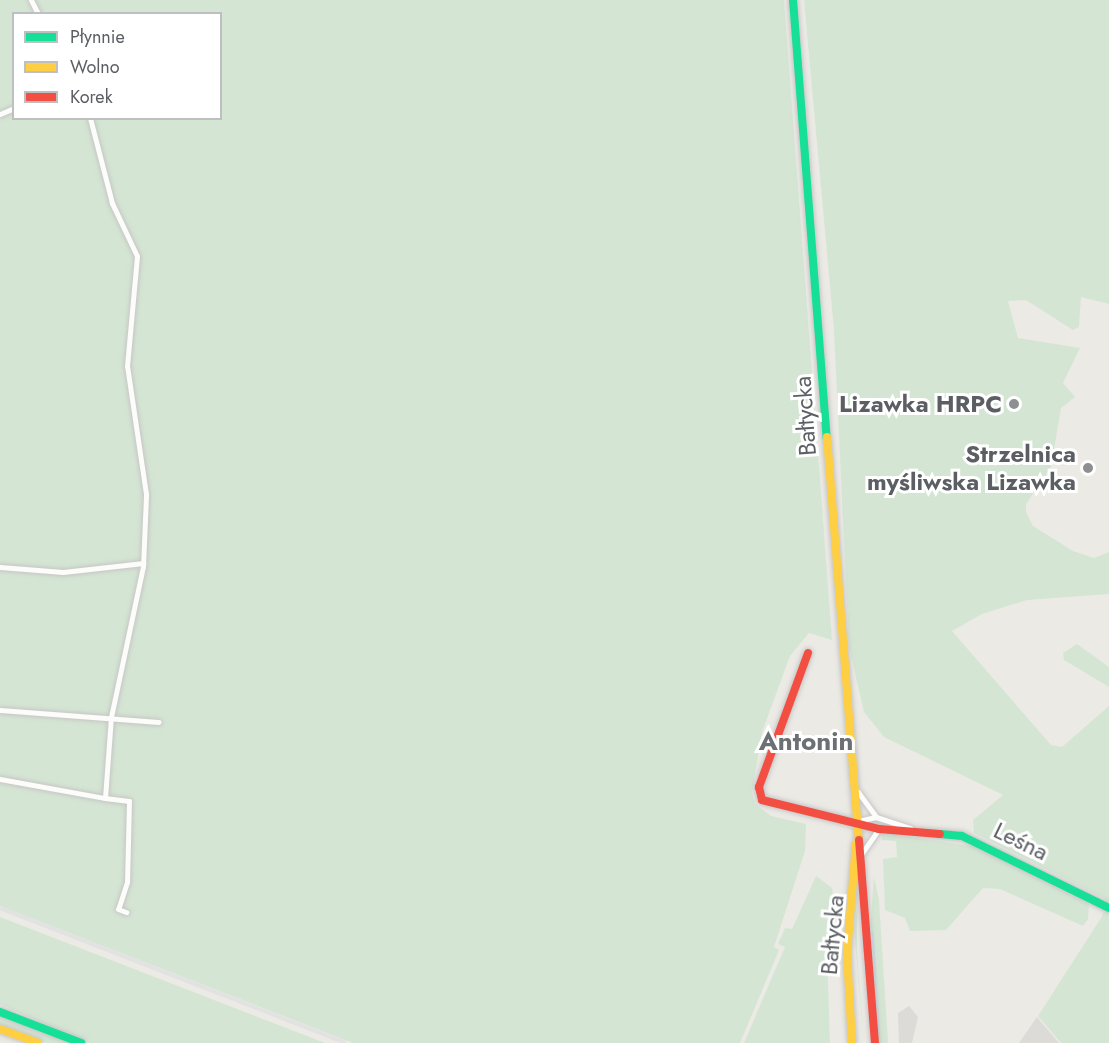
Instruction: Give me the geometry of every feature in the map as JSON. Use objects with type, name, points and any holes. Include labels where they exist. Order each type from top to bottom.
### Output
[{"type":"main road","name":"Bałtycka","points":[[793,0],[862,853],[875,1043]]},
{"type":"main road","name":"Leśna","points":[[808,653],[759,797],[792,810],[858,825],[879,829],[910,828],[978,841],[1109,908]]},
{"type":"main road","name":"Bałtycka","points":[[852,1043],[847,953],[858,825]]},
{"type":"main road","points":[[0,1012],[81,1043]]},
{"type":"main road","points":[[0,1029],[38,1043]]},
{"type":"street","points":[[91,120],[112,203],[137,256],[127,374],[146,494],[143,562],[111,717],[105,798]]},
{"type":"street","points":[[0,567],[63,572],[143,562]]},
{"type":"street","points":[[0,710],[159,722]]},
{"type":"street","points":[[0,779],[129,801],[127,882],[118,909],[126,912]]},
{"type":"street","points":[[855,788],[876,817],[858,825]]},
{"type":"street","name":"Leśna","points":[[876,817],[910,828]]},
{"type":"street","points":[[862,853],[879,829]]},
{"type":"shaded area","points":[[909,1006],[918,1017],[912,1043],[899,1043],[898,1013]]},
{"type":"shaded area","points":[[1037,1017],[1059,1043],[1019,1043]]},
{"type":"green space","points":[[0,0],[784,0],[832,640],[809,633],[790,656],[762,732],[752,792],[755,804],[771,816],[806,824],[805,851],[774,947],[779,950],[740,1043],[353,1043],[0,906]]},
{"type":"green space","points":[[804,0],[1109,0],[1109,304],[1081,297],[1079,327],[1073,330],[1026,300],[1008,301],[1018,338],[1080,348],[1063,383],[1075,397],[1061,408],[1051,467],[1026,504],[1026,512],[1033,526],[1073,551],[1094,558],[1109,552],[1109,594],[1027,600],[982,614],[952,631],[1051,745],[1062,747],[1109,706],[1109,1043],[1061,1043],[1038,1016],[1101,918],[1108,904],[1104,898],[974,833],[973,820],[1003,795],[884,737],[864,712],[849,647],[834,330]]},
{"type":"green space","points":[[1077,644],[1109,667],[1109,687],[1064,660],[1063,653]]},
{"type":"green space","points":[[882,833],[978,847],[1089,904],[1088,919],[1083,926],[1000,889],[983,888],[946,930],[910,931],[905,918],[885,910],[883,859],[897,857],[896,841],[882,840]]},
{"type":"green space","points":[[816,876],[832,888],[836,917],[827,956],[830,1043],[744,1043],[785,947],[778,944],[785,928],[792,929]]},
{"type":"green space","points":[[874,877],[879,900],[888,1043],[878,1043],[870,932]]},
{"type":"green space","points":[[857,909],[857,952],[864,1043],[854,930]]},
{"type":"green space","points":[[0,917],[325,1043],[90,1043],[0,1004]]},
{"type":"green space","points":[[0,1016],[72,1043],[47,1043],[0,1025]]},
{"type":"waterway","points":[[873,933],[880,1043]]},
{"type":"railway","points":[[0,908],[346,1043]]},
{"type":"traffic: fast","points":[[793,0],[827,437]]},
{"type":"traffic: fast","points":[[940,834],[962,836],[1109,908]]},
{"type":"traffic: fast","points":[[0,1012],[81,1043]]},
{"type":"traffic: slow","points":[[827,437],[859,840]]},
{"type":"traffic: slow","points":[[852,1043],[847,953],[856,844]]},
{"type":"traffic: slow","points":[[0,1029],[38,1043]]},
{"type":"traffic: jam","points":[[808,653],[759,787],[762,800],[879,829],[940,834]]},
{"type":"traffic: jam","points":[[859,840],[875,1043]]},
{"type":"place","name":"Lizawka HRPC","points":[[1014,404]]},
{"type":"place","name":"Strzelnica myśliwska Lizawka","points":[[1088,468]]},
{"type":"district","name":"Antonin","points":[[806,742]]}]
